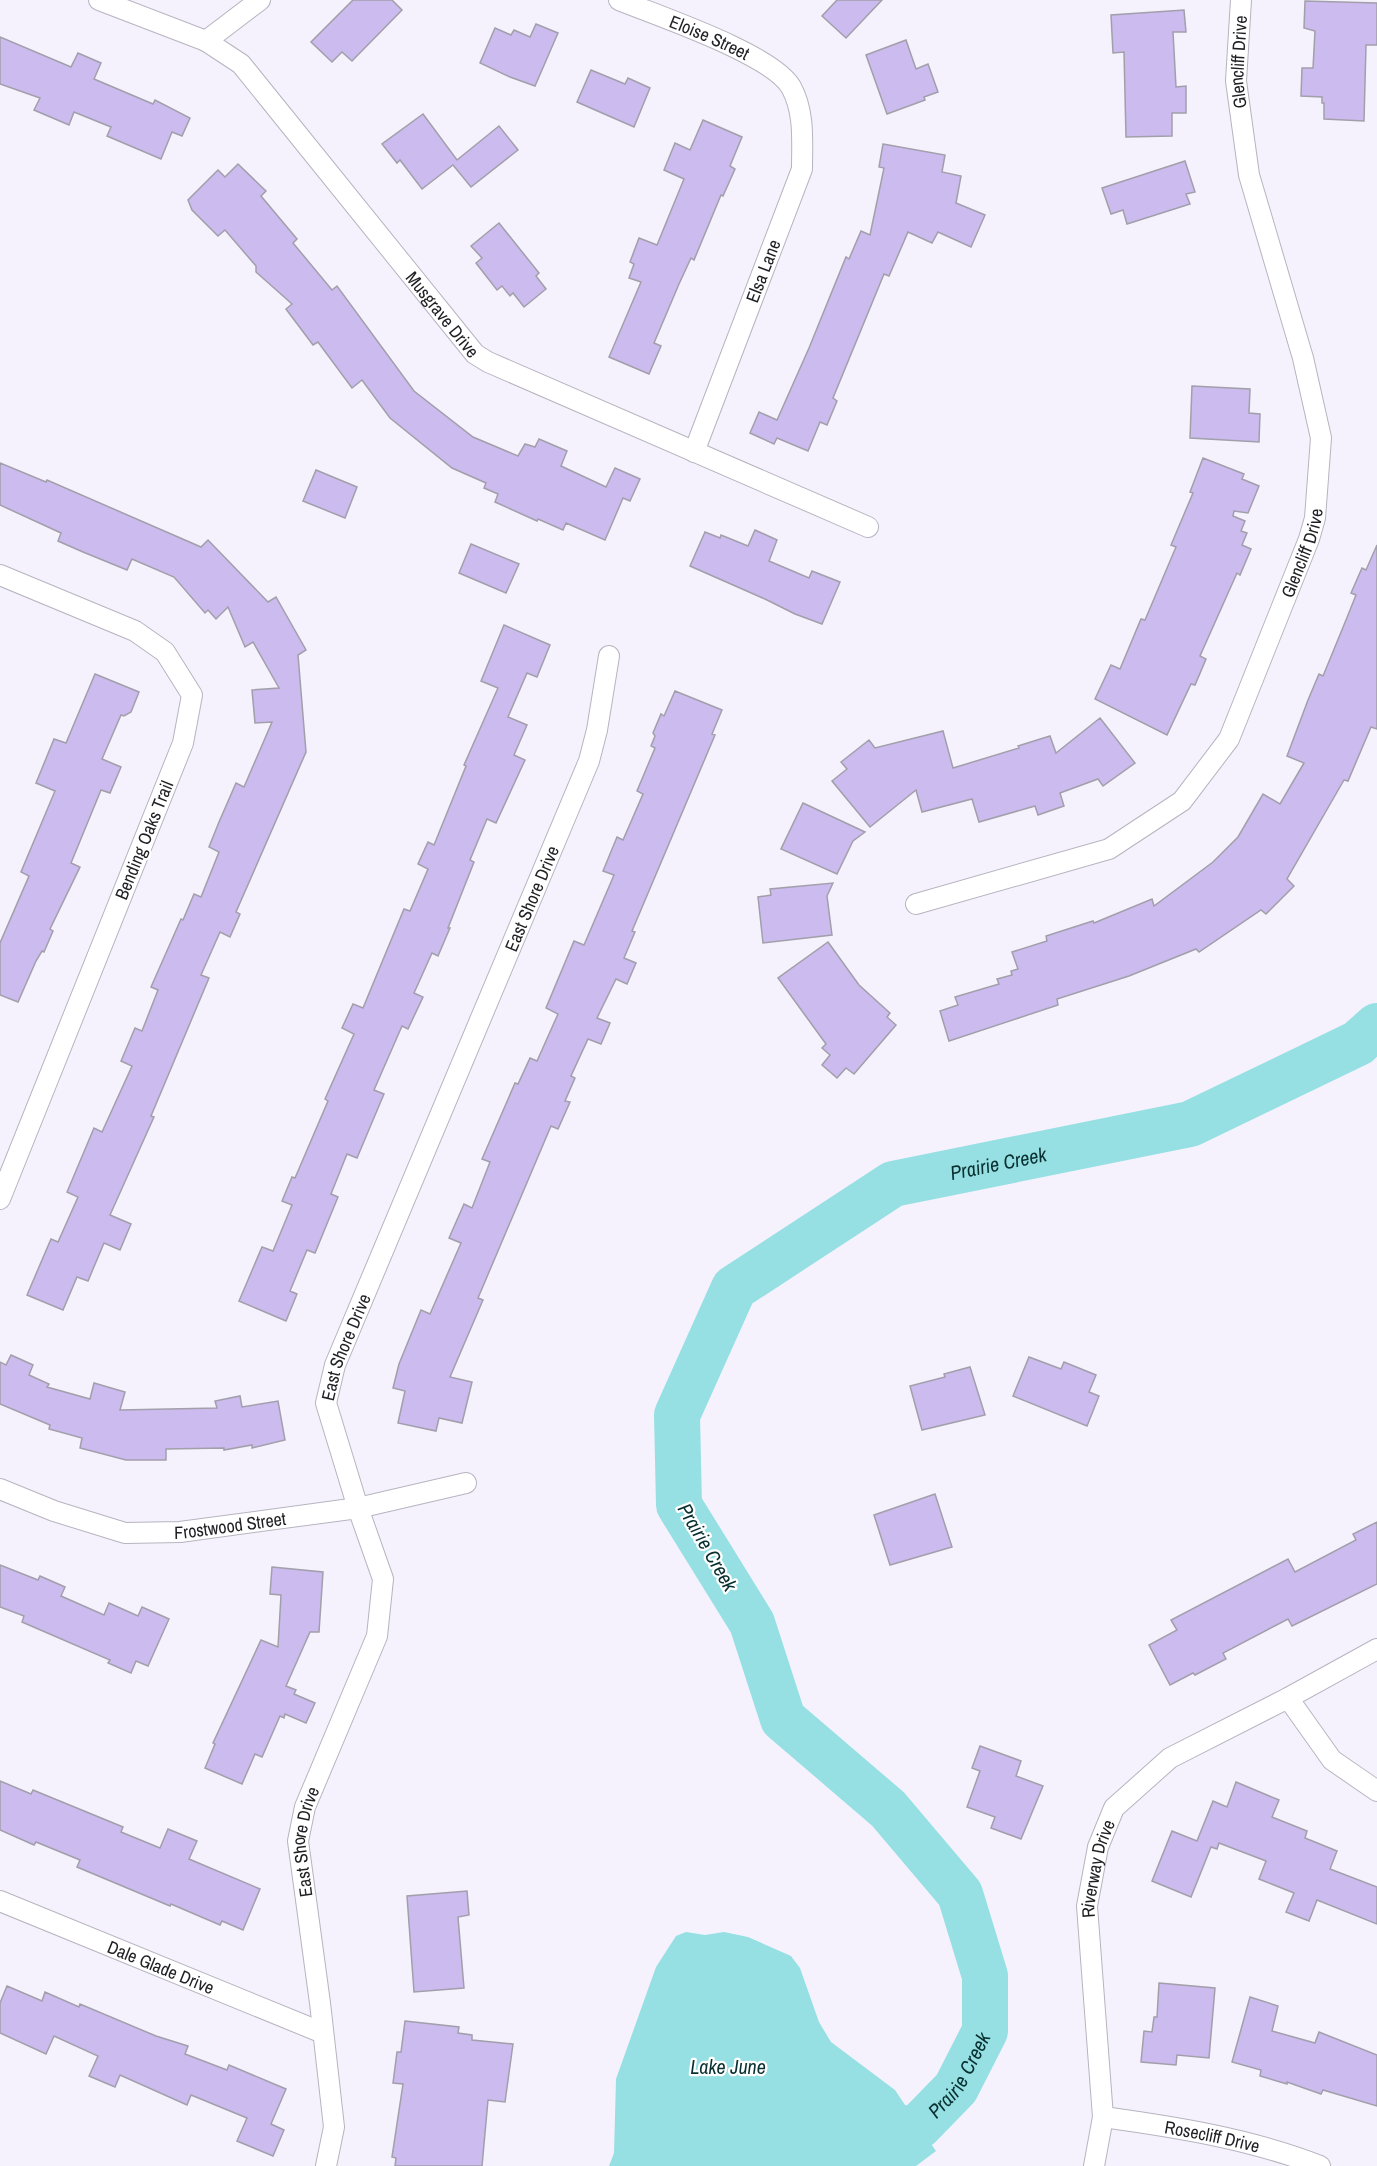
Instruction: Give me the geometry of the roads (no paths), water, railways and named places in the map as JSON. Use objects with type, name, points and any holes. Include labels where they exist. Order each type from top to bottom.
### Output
[{"type":"street","name":"Musgrave Drive","points":[[99,0],[206,41],[241,64],[475,354],[488,362],[868,527]]},
{"type":"street","points":[[206,41],[260,0]]},
{"type":"street","name":"Eloise Street","points":[[619,0],[768,64],[791,87]]},
{"type":"street","name":"Glencliff Drive","points":[[916,904],[1109,849],[1182,801],[1229,739],[1309,540],[1315,518],[1321,438],[1303,358],[1249,175],[1236,81],[1240,0]]},
{"type":"street","name":"Elsa Lane","points":[[694,452],[802,169],[802,122],[791,87]]},
{"type":"street","name":"Bending Oaks Trail","points":[[0,575],[135,631],[165,652],[192,695],[183,743],[0,1199]]},
{"type":"street","name":"East Shore Drive","points":[[326,2166],[334,2127],[298,1841],[305,1807],[377,1636],[383,1579],[358,1508],[326,1403],[335,1365],[589,761],[597,730],[609,656]]},
{"type":"street","name":"Frostwood Street","points":[[0,1489],[54,1511],[125,1533],[180,1532],[358,1508],[466,1483]]},
{"type":"street","name":"Riverway Drive","points":[[1094,2166],[1103,2117],[1087,1906],[1098,1847],[1114,1808],[1170,1758],[1288,1698],[1377,1649]]},
{"type":"street","points":[[1288,1698],[1332,1760],[1377,1791]]},
{"type":"street","name":"Dale Glade Drive","points":[[0,1901],[323,2033]]},
{"type":"street","name":"Rosecliff Drive","points":[[1103,2117],[1195,2131],[1284,2152],[1320,2166]]},
{"type":"water","name":"Lake June","points":[[686,1932],[705,1935],[724,1932],[748,1937],[791,1956],[800,1968],[819,2022],[831,2042],[895,2090],[936,2151],[916,2166],[609,2166],[614,2153],[616,2079],[656,1967],[676,1936]]},
{"type":"waterway","name":"Prairie Creek","points":[[743,2166],[919,2126],[956,2088],[985,2031],[985,1976],[960,1894],[888,1809],[783,1719],[752,1623],[679,1505],[677,1415],[734,1288],[893,1184],[1190,1124],[1358,1043],[1377,1026]]}]
